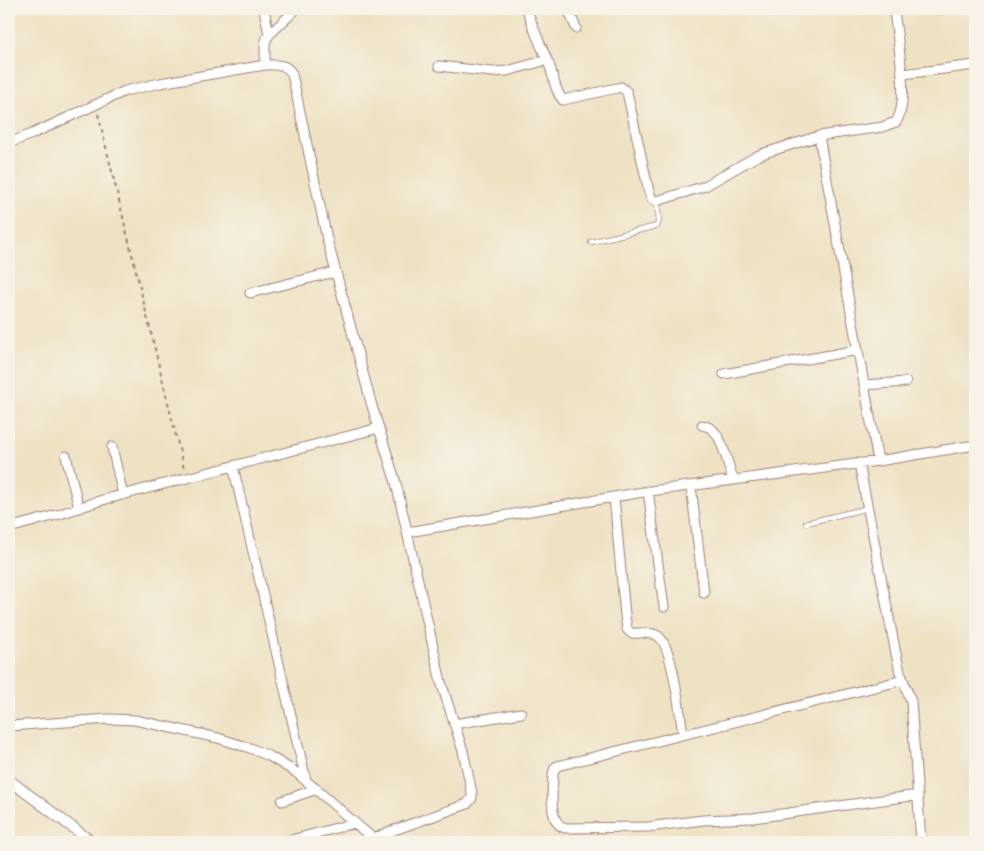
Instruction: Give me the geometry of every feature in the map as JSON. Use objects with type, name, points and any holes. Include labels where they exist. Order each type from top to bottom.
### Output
[{"type":"street","points":[[264,9],[269,35]]},
{"type":"street","points":[[265,66],[266,40],[296,9]]},
{"type":"street","points":[[528,9],[532,26],[547,60],[558,93],[563,100],[621,87],[627,92],[649,192],[656,201],[705,186],[757,156],[819,136],[882,127],[896,122],[900,112],[903,74],[894,9]]},
{"type":"street","points":[[568,9],[576,28]]},
{"type":"street","points":[[438,66],[492,72],[507,71],[547,60]]},
{"type":"street","points":[[903,74],[975,64]]},
{"type":"street","points":[[9,143],[125,91],[160,83],[265,66],[286,66],[292,74],[314,183],[335,272],[408,532],[441,682],[463,751],[472,798],[470,802],[375,841],[306,780],[283,764],[250,748],[218,738],[135,720],[110,719],[9,726]]},
{"type":"street","points":[[819,136],[878,461]]},
{"type":"street","points":[[250,293],[335,272]]},
{"type":"street","points":[[724,374],[858,350]]},
{"type":"street","points":[[864,384],[906,382]]},
{"type":"street","points":[[702,425],[716,432],[733,480]]},
{"type":"street","points":[[9,528],[122,495],[379,428]]},
{"type":"street","points":[[408,532],[648,491],[878,461],[975,445]]},
{"type":"street","points":[[112,447],[122,495]]},
{"type":"street","points":[[66,456],[79,508]]},
{"type":"street","points":[[859,463],[896,654],[911,701],[921,842]]},
{"type":"street","points":[[233,466],[306,780]]},
{"type":"street","points":[[690,486],[704,593]]},
{"type":"street","points":[[648,491],[664,607]]},
{"type":"street","points":[[614,497],[627,630],[631,634],[652,633],[661,638],[665,644],[670,658],[683,734]]},
{"type":"street","points":[[903,680],[562,764],[555,768],[553,816],[557,824],[565,828],[648,827],[703,820],[753,818],[918,795]]},
{"type":"street","points":[[454,724],[521,713]]},
{"type":"street","points":[[9,780],[92,842]]},
{"type":"street","points":[[282,801],[317,789]]},
{"type":"street","points":[[291,840],[355,823]]},
{"type":"lane","points":[[591,242],[656,226],[660,220],[656,201]]},
{"type":"lane","points":[[806,523],[868,508]]},
{"type":"path","points":[[96,104],[186,478]]}]
